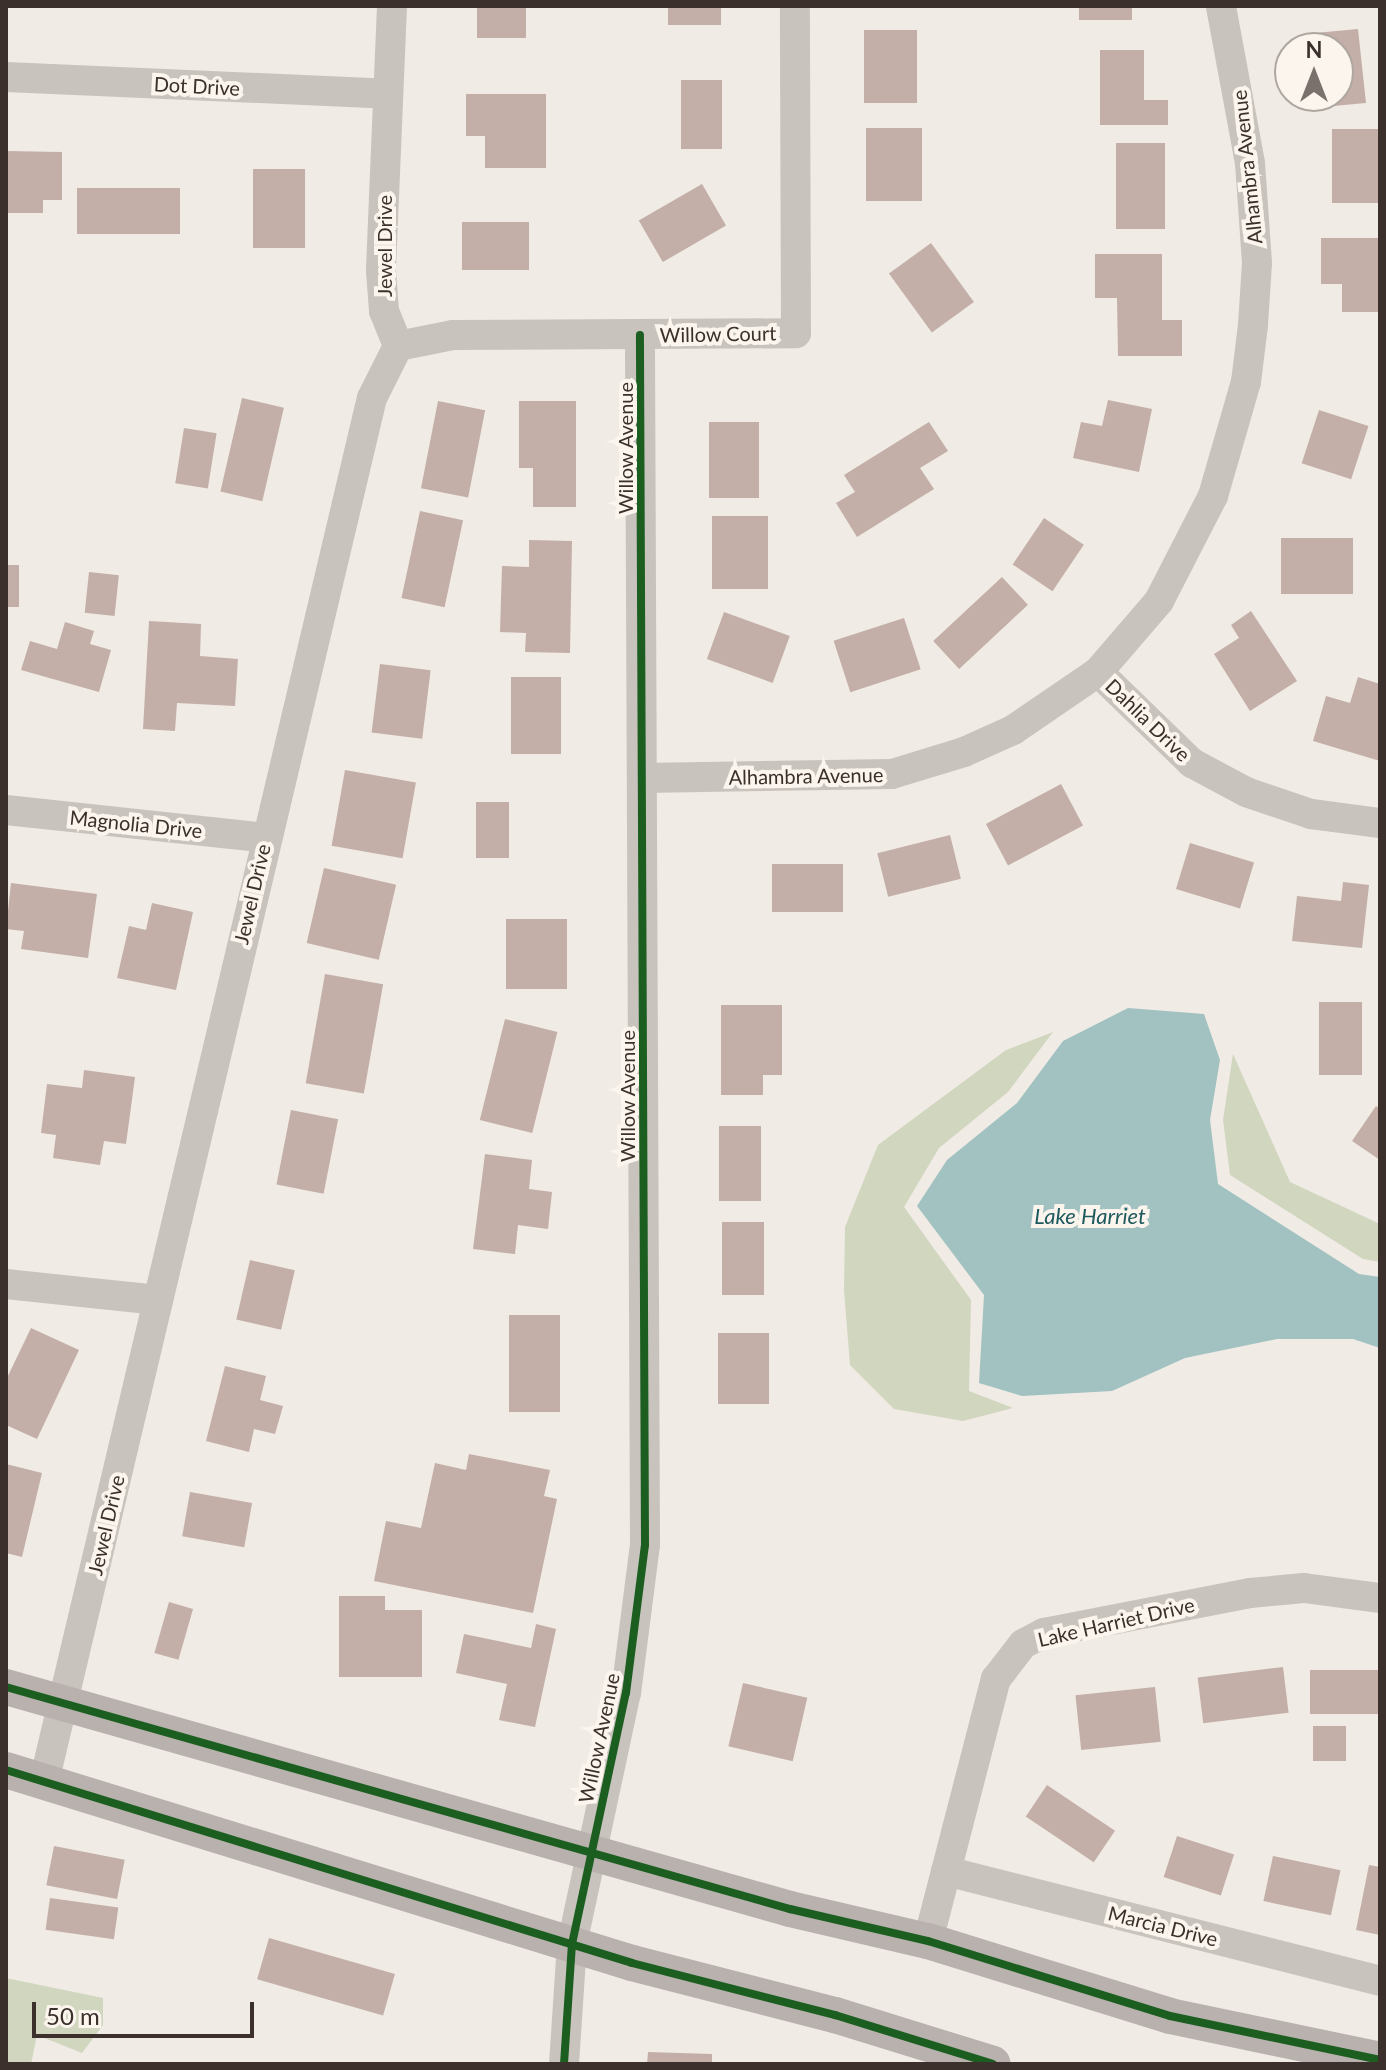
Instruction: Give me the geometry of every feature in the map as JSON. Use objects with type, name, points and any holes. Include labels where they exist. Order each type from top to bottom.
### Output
[{"type":"main road","points":[[6,1687],[592,1853],[928,1941],[1170,2016],[1380,2060]]},
{"type":"main road","points":[[6,1770],[572,1944],[993,2064]]},
{"type":"street","name":"Jewel Drive","points":[[44,1782],[66,1703],[266,838],[372,398],[398,346],[384,311],[381,271],[392,6]]},
{"type":"street","name":"Willow Court","points":[[640,335],[796,333],[795,6]]},
{"type":"street","name":"Alhambra Avenue","points":[[642,778],[892,774],[1013,730],[1098,672],[1159,601],[1213,496],[1246,382],[1255,217],[1221,6]]},
{"type":"street","name":"Dot Drive","points":[[6,77],[388,94]]},
{"type":"street","points":[[398,346],[453,335],[640,335]]},
{"type":"street","name":"Willow Avenue","points":[[564,2064],[572,1944],[632,1664],[645,1545],[640,335]]},
{"type":"street","name":"Dahlia Drive","points":[[1098,672],[1148,725],[1206,770],[1311,814],[1380,823]]},
{"type":"street","name":"Magnolia Drive","points":[[6,810],[266,838]]},
{"type":"street","points":[[6,1284],[158,1300]]},
{"type":"street","name":"Lake Harriet Drive","points":[[928,1941],[996,1679],[1023,1644],[1044,1633],[1250,1593],[1304,1588],[1380,1598]]},
{"type":"street","name":"Marcia Drive","points":[[946,1871],[1380,1981]]},
{"type":"green space","points":[[1053,1032],[1008,1092],[939,1148],[904,1207],[971,1300],[969,1391],[1013,1408],[963,1421],[894,1409],[850,1365],[844,1290],[845,1227],[878,1145],[1006,1050]]},
{"type":"green space","points":[[1233,1054],[1290,1182],[1380,1224],[1380,1262],[1363,1259],[1230,1175],[1223,1120]]},
{"type":"green space","points":[[6,1978],[103,1998],[103,2025],[82,2053],[37,2035],[31,2064],[6,2064]]},
{"type":"water","name":"Lake Harriet","points":[[1128,1008],[1204,1014],[1220,1060],[1210,1120],[1218,1184],[1359,1274],[1380,1277],[1380,1348],[1353,1339],[1277,1339],[1185,1358],[1112,1391],[1022,1396],[979,1383],[984,1295],[917,1206],[947,1160],[1017,1103],[1063,1041]]},
{"type":"building","points":[[477,6],[526,6],[526,38],[477,38]]},
{"type":"building","points":[[668,6],[721,6],[721,25],[668,25]]},
{"type":"building","points":[[1079,6],[1132,6],[1132,20],[1079,20]]},
{"type":"building","points":[[1358,29],[1366,103],[1354,104],[1354,32],[1326,32]]},
{"type":"building","points":[[864,30],[917,30],[917,103],[864,103]]},
{"type":"building","points":[[1100,50],[1144,50],[1144,100],[1168,100],[1168,125],[1100,125]]},
{"type":"building","points":[[681,80],[722,80],[722,149],[681,149]]},
{"type":"building","points":[[466,94],[546,94],[546,168],[485,168],[485,136],[466,136]]},
{"type":"building","points":[[866,128],[922,128],[922,201],[866,201]]},
{"type":"building","points":[[1332,129],[1380,129],[1380,203],[1332,203]]},
{"type":"building","points":[[1116,143],[1165,143],[1165,229],[1116,229]]},
{"type":"building","points":[[6,151],[62,152],[62,200],[43,200],[43,213],[6,213]]},
{"type":"building","points":[[253,169],[305,169],[305,248],[253,248]]},
{"type":"building","points":[[702,184],[726,226],[663,262],[639,220]]},
{"type":"building","points":[[77,188],[180,188],[180,234],[77,234]]},
{"type":"building","points":[[462,222],[529,222],[529,270],[462,270]]},
{"type":"building","points":[[1321,238],[1380,238],[1380,312],[1342,312],[1342,284],[1321,284]]},
{"type":"building","points":[[931,243],[974,302],[932,333],[889,274]]},
{"type":"building","points":[[1095,254],[1162,254],[1162,320],[1182,320],[1182,356],[1118,356],[1117,298],[1095,298]]},
{"type":"building","points":[[242,398],[284,408],[262,501],[220,492]]},
{"type":"building","points":[[1108,400],[1152,409],[1139,472],[1073,458],[1081,422],[1102,426]]},
{"type":"building","points":[[438,401],[485,410],[468,498],[421,488]]},
{"type":"building","points":[[519,401],[576,401],[576,507],[533,507],[533,468],[519,468]]},
{"type":"building","points":[[1319,410],[1368,426],[1351,479],[1302,463]]},
{"type":"building","points":[[709,422],[759,422],[759,498],[709,498]]},
{"type":"building","points":[[929,422],[948,451],[920,468],[934,489],[857,537],[836,503],[855,492],[844,475]]},
{"type":"building","points":[[184,428],[217,433],[208,488],[175,483]]},
{"type":"building","points":[[420,511],[463,520],[445,607],[401,598]]},
{"type":"building","points":[[712,516],[768,516],[768,589],[712,589]]},
{"type":"building","points":[[1044,518],[1084,545],[1052,591],[1013,564]]},
{"type":"building","points":[[1281,538],[1353,538],[1353,594],[1281,594]]},
{"type":"building","points":[[529,540],[572,541],[570,653],[525,652],[526,633],[500,632],[502,566],[529,567]]},
{"type":"building","points":[[6,565],[19,565],[19,607],[6,607]]},
{"type":"building","points":[[89,572],[119,575],[115,616],[85,613]]},
{"type":"building","points":[[1002,577],[1028,605],[959,669],[933,641]]},
{"type":"building","points":[[1251,611],[1297,681],[1250,711],[1214,654],[1239,638],[1231,625]]},
{"type":"building","points":[[724,612],[790,636],[773,683],[707,659]]},
{"type":"building","points":[[904,618],[921,669],[850,692],[834,641]]},
{"type":"building","points":[[149,621],[201,624],[200,656],[238,659],[235,706],[177,703],[175,731],[143,729]]},
{"type":"building","points":[[65,622],[94,631],[90,644],[111,650],[99,692],[21,670],[30,641],[57,649]]},
{"type":"building","points":[[380,664],[431,670],[422,739],[372,732]]},
{"type":"building","points":[[511,677],[561,677],[561,754],[511,754]]},
{"type":"building","points":[[1358,677],[1380,684],[1380,761],[1313,741],[1326,696],[1350,703]]},
{"type":"building","points":[[345,770],[416,783],[403,858],[332,846]]},
{"type":"building","points":[[1061,784],[1083,825],[1008,865],[986,824]]},
{"type":"building","points":[[476,802],[509,802],[509,858],[476,858]]},
{"type":"building","points":[[950,835],[961,879],[888,897],[877,853]]},
{"type":"building","points":[[1190,843],[1254,863],[1240,908],[1176,889]]},
{"type":"building","points":[[772,864],[843,864],[843,912],[772,912]]},
{"type":"building","points":[[324,868],[396,885],[379,960],[307,943]]},
{"type":"building","points":[[1343,882],[1369,885],[1362,948],[1292,941],[1297,896],[1341,901]]},
{"type":"building","points":[[11,883],[97,894],[88,958],[21,949],[24,931],[6,929]]},
{"type":"building","points":[[152,903],[193,912],[176,990],[117,978],[129,926],[146,930]]},
{"type":"building","points":[[506,919],[567,919],[567,989],[506,989]]},
{"type":"building","points":[[325,974],[383,984],[364,1094],[306,1083]]},
{"type":"building","points":[[1319,1002],[1362,1002],[1362,1075],[1319,1075]]},
{"type":"building","points":[[721,1005],[782,1005],[782,1075],[763,1075],[763,1095],[721,1095]]},
{"type":"building","points":[[505,1019],[557,1032],[532,1133],[480,1120]]},
{"type":"building","points":[[84,1070],[135,1077],[126,1144],[104,1141],[100,1165],[53,1158],[56,1135],[41,1133],[47,1084],[82,1088]]},
{"type":"building","points":[[1376,1106],[1380,1109],[1380,1160],[1352,1141]]},
{"type":"building","points":[[291,1110],[338,1119],[324,1194],[276,1185]]},
{"type":"building","points":[[719,1126],[761,1126],[761,1201],[719,1201]]},
{"type":"building","points":[[485,1154],[532,1160],[529,1189],[552,1192],[548,1229],[518,1225],[515,1254],[473,1249]]},
{"type":"building","points":[[722,1222],[764,1222],[764,1295],[722,1295]]},
{"type":"building","points":[[250,1260],[295,1270],[281,1330],[236,1319]]},
{"type":"building","points":[[509,1315],[560,1315],[560,1412],[509,1412]]},
{"type":"building","points":[[31,1328],[79,1350],[37,1439],[6,1425],[6,1380]]},
{"type":"building","points":[[718,1333],[769,1333],[769,1404],[718,1404]]},
{"type":"building","points":[[225,1366],[266,1376],[260,1400],[283,1406],[275,1434],[254,1429],[249,1452],[206,1441]]},
{"type":"building","points":[[469,1454],[550,1470],[544,1496],[557,1499],[533,1613],[374,1581],[386,1521],[421,1528],[435,1463],[466,1470]]},
{"type":"building","points":[[6,1464],[42,1473],[22,1557],[6,1553]]},
{"type":"building","points":[[190,1492],[252,1503],[244,1547],[182,1536]]},
{"type":"building","points":[[339,1596],[385,1596],[385,1610],[422,1610],[422,1677],[339,1677]]},
{"type":"building","points":[[169,1602],[193,1609],[178,1660],[154,1653]]},
{"type":"building","points":[[536,1624],[556,1629],[535,1727],[499,1720],[507,1684],[456,1673],[464,1634],[531,1648]]},
{"type":"building","points":[[1283,1667],[1289,1713],[1203,1723],[1198,1677]]},
{"type":"building","points":[[1310,1670],[1380,1670],[1380,1714],[1310,1714]]},
{"type":"building","points":[[743,1683],[807,1698],[793,1761],[728,1746]]},
{"type":"building","points":[[1155,1687],[1161,1742],[1081,1750],[1075,1695]]},
{"type":"building","points":[[1313,1726],[1346,1726],[1346,1761],[1313,1761]]},
{"type":"building","points":[[1047,1785],[1115,1831],[1094,1862],[1026,1817]]},
{"type":"building","points":[[1177,1836],[1234,1855],[1221,1895],[1164,1877]]},
{"type":"building","points":[[54,1846],[125,1860],[117,1899],[46,1885]]},
{"type":"building","points":[[1273,1856],[1340,1870],[1331,1915],[1263,1901]]},
{"type":"building","points":[[1369,1865],[1380,1867],[1380,1935],[1356,1930]]},
{"type":"building","points":[[50,1898],[118,1908],[114,1939],[46,1930]]},
{"type":"building","points":[[269,1938],[395,1974],[383,2015],[257,1979]]},
{"type":"building","points":[[648,2052],[712,2054],[712,2064],[647,2064]]},
{"type":"cycle path","points":[[564,2064],[572,1944],[626,1693],[645,1545],[640,335]]},
{"type":"cycle path","points":[[6,1687],[790,1909],[928,1941],[1170,2016],[1380,2060]]},
{"type":"cycle path","points":[[6,1770],[632,1963],[835,2015],[993,2064]]}]
